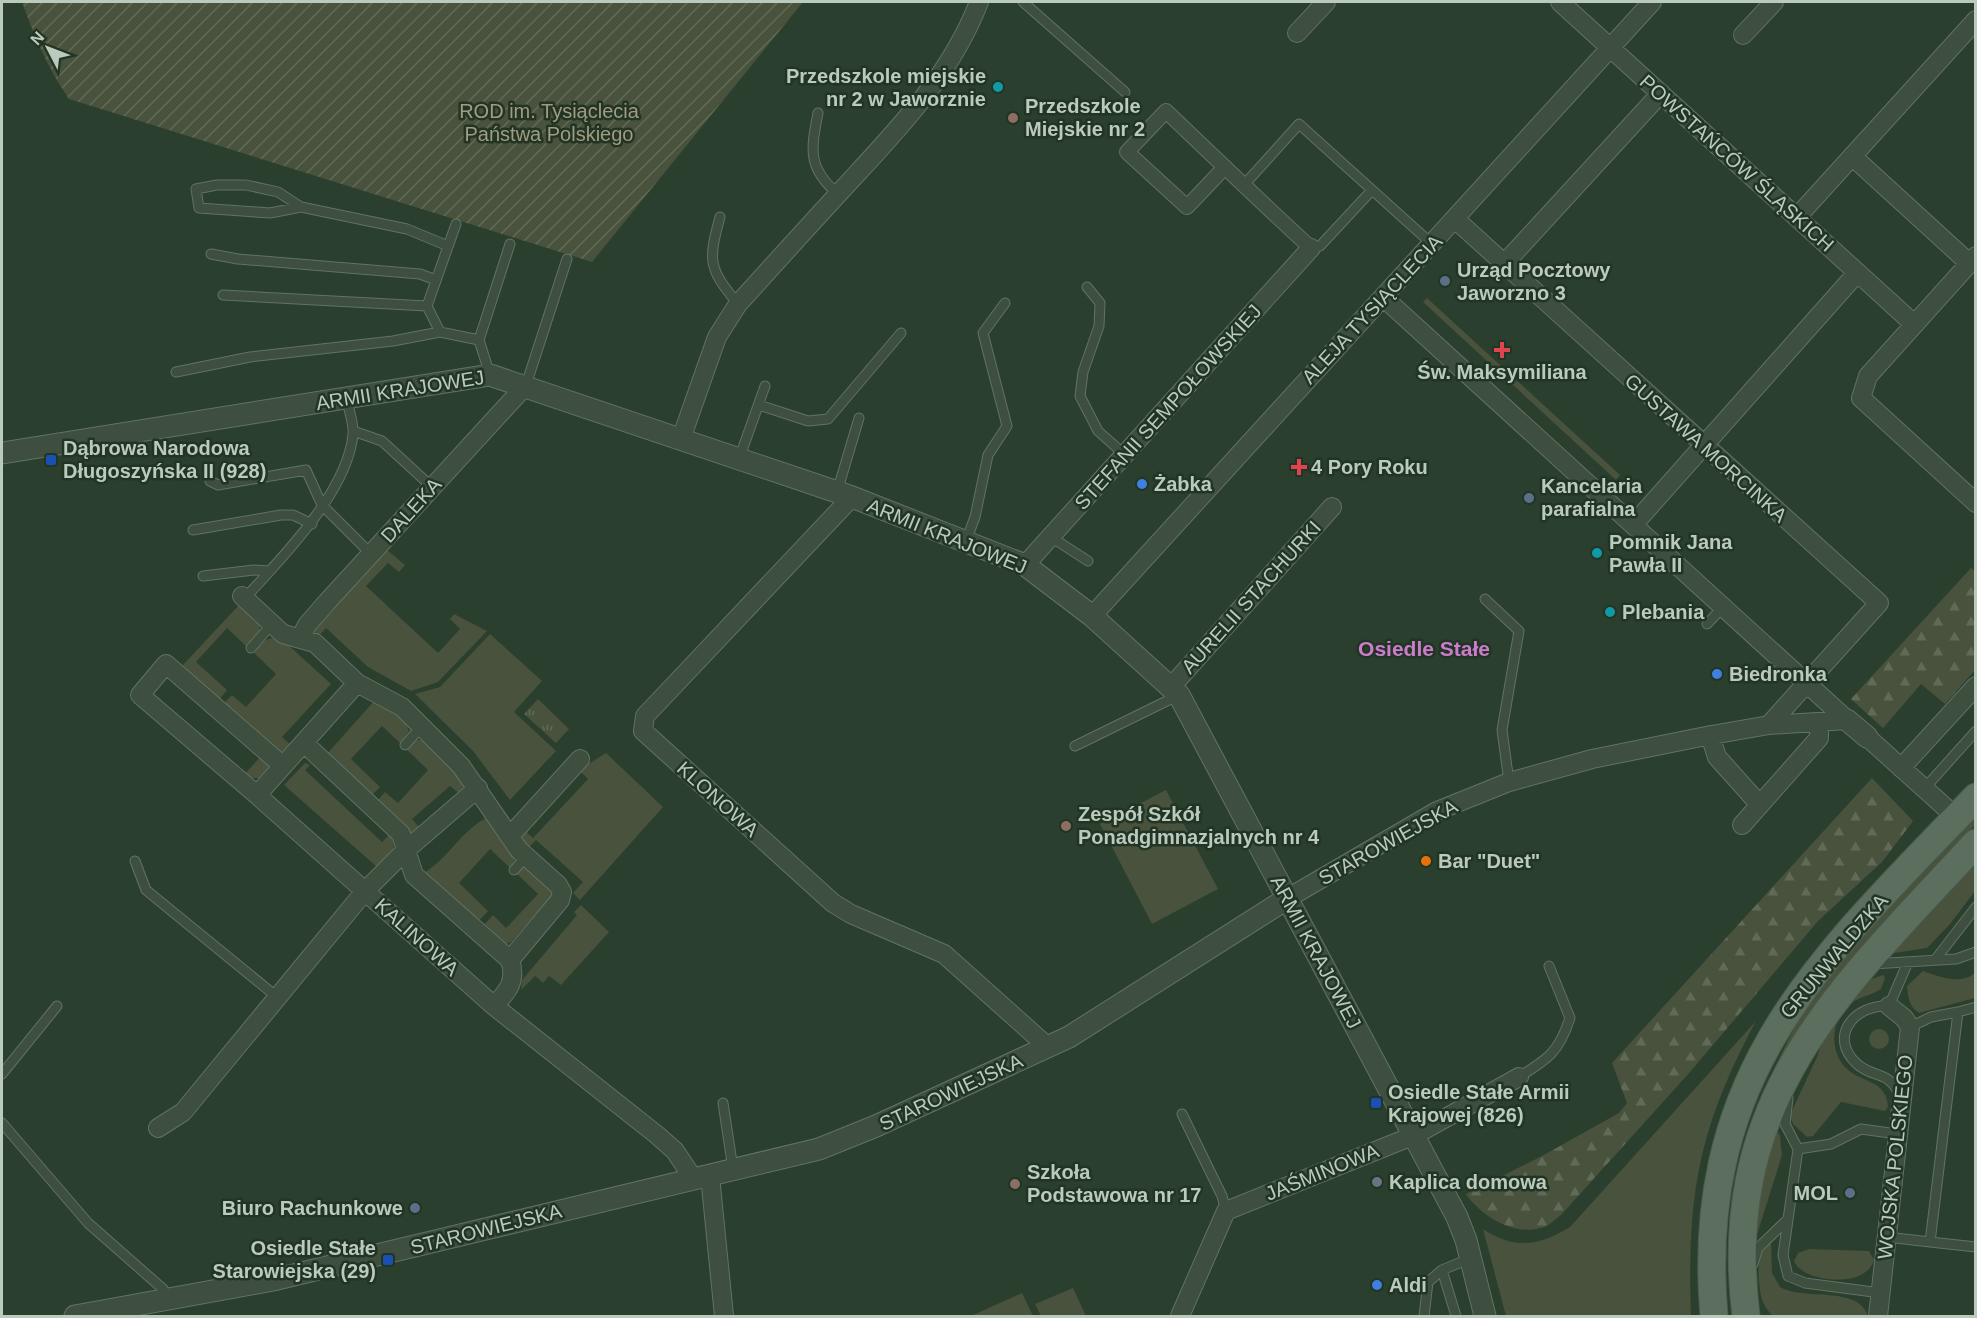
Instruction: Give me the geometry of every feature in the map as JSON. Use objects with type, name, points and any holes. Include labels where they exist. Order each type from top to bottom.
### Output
[{"type":"main road","name":"GRUNWALDZKA","points":[[1714,1317],[1711,1251],[1717,1183],[1736,1111],[1760,1055],[1783,1016],[1810,979],[1976,797]]},
{"type":"main road","name":"GRUNWALDZKA","points":[[1748,1317],[1742,1239],[1753,1165],[1777,1093],[1809,1035],[1864,964],[1976,843]]},
{"type":"street","points":[[681,439],[717,337],[738,304],[927,94],[968,30],[979,2]]},
{"type":"street","points":[[1297,33],[1326,2]]},
{"type":"street","name":"POWSTAŃCÓW ŚLĄSKICH","points":[[1560,2],[1914,324]]},
{"type":"street","name":"ALEJA TYSIĄCLECIA","points":[[1092,615],[1652,2]]},
{"type":"street","points":[[1743,35],[1774,2]]},
{"type":"street","points":[[1797,217],[1976,21]]},
{"type":"street","points":[[1504,264],[1661,93]]},
{"type":"street","points":[[1225,167],[1187,207],[1127,152],[1166,111],[1311,248]]},
{"type":"street","points":[[1852,156],[1972,260],[1868,376],[1860,398],[1976,503]]},
{"type":"street","name":"GUSTAWA MORCINKA","points":[[1455,219],[1879,603],[1806,683]]},
{"type":"street","name":"STEFANII SEMPOŁOWSKIEJ","points":[[1025,565],[1311,248]]},
{"type":"street","points":[[1632,525],[1857,273]]},
{"type":"street","points":[[1383,297],[1956,817]]},
{"type":"street","name":"ARMII KRAJOWEJ","points":[[2,453],[490,375],[526,385],[844,494],[1025,565],[1092,615],[1174,692],[1288,898],[1457,1217],[1471,1258],[1485,1317]]},
{"type":"street","name":"DALEKA","points":[[300,639],[307,626],[371,554],[526,385]]},
{"type":"street","name":"KLONOWA","points":[[844,494],[645,716],[643,731],[833,903],[851,914],[944,954],[1048,1047]]},
{"type":"street","name":"AURELII STACHURKI","points":[[1174,692],[1332,507]]},
{"type":"street","points":[[243,597],[283,634],[315,643],[357,682],[402,707],[461,766],[478,788],[510,836],[520,863],[558,885],[562,892],[560,900],[510,960]]},
{"type":"street","name":"KALINOWA","points":[[283,766],[166,664],[140,695],[257,795],[494,1006],[657,1135],[702,1177],[723,1317]]},
{"type":"street","points":[[257,795],[357,682]]},
{"type":"street","points":[[1769,725],[1806,683]]},
{"type":"street","points":[[1901,768],[1976,686]]},
{"type":"street","name":"STAROWIEJSKA","points":[[75,1317],[273,1280],[819,1149],[848,1138],[1069,1037],[1288,898],[1437,811],[1509,782],[1592,759],[1769,725],[1847,720]]},
{"type":"street","points":[[1742,825],[1819,738],[1819,722]]},
{"type":"street","points":[[1710,735],[1714,754],[1760,805]]},
{"type":"street","points":[[304,743],[401,834],[414,875],[510,960],[514,973],[509,990],[494,1006]]},
{"type":"street","points":[[510,836],[580,759]]},
{"type":"street","points":[[158,1128],[183,1112],[365,891],[406,850],[478,788]]},
{"type":"street","name":"WOJSKA POLSKIEGO","points":[[1878,1317],[1900,1098],[1910,1027],[1904,1018],[1889,1006]]},
{"type":"street","name":"JAŚMINOWA","points":[[1226,1211],[1414,1134],[1519,1077]]},
{"type":"street","points":[[1180,1317],[1226,1211]]},
{"type":"lane","points":[[1023,2],[1125,92]]},
{"type":"lane","points":[[818,113],[811,144],[813,161],[821,177],[838,194]]},
{"type":"lane","points":[[1244,185],[1299,124],[1432,244]]},
{"type":"lane","points":[[301,207],[270,213],[199,207],[196,189],[217,185],[246,185],[278,192],[301,207],[407,229],[448,246]]},
{"type":"lane","points":[[1311,248],[1320,246],[1372,190]]},
{"type":"lane","points":[[720,217],[711,253],[715,274],[738,304]]},
{"type":"lane","points":[[440,332],[427,306],[456,224]]},
{"type":"lane","points":[[490,375],[479,340],[510,244]]},
{"type":"lane","points":[[211,254],[238,259],[420,274],[436,280]]},
{"type":"lane","points":[[526,385],[567,259]]},
{"type":"lane","points":[[1087,287],[1100,303],[1099,326],[1085,364],[1080,396],[1098,431],[1125,455]]},
{"type":"lane","points":[[222,295],[427,306]]},
{"type":"lane","points":[[966,541],[975,517],[988,455],[1006,426],[983,333],[1005,303]]},
{"type":"lane","points":[[176,372],[250,357],[393,342],[440,332],[479,340]]},
{"type":"lane","points":[[759,405],[808,421],[828,419],[901,333]]},
{"type":"lane","points":[[739,459],[765,386]]},
{"type":"lane","points":[[243,597],[312,524],[350,452],[353,431],[347,398]]},
{"type":"lane","points":[[844,494],[859,418]]},
{"type":"lane","points":[[353,431],[382,441],[432,487]]},
{"type":"lane","points":[[210,481],[218,485],[306,470],[322,505],[371,554]]},
{"type":"lane","points":[[193,530],[281,515],[293,515],[312,524]]},
{"type":"lane","points":[[1051,537],[1088,561]]},
{"type":"lane","points":[[203,576],[254,570],[269,571]]},
{"type":"lane","points":[[1485,599],[1519,631],[1502,730],[1509,782]]},
{"type":"lane","points":[[1707,624],[1723,607]]},
{"type":"lane","points":[[251,648],[272,624]]},
{"type":"lane","points":[[1075,746],[1174,692]]},
{"type":"lane","points":[[405,745],[421,727]]},
{"type":"lane","points":[[1924,789],[1976,731]]},
{"type":"lane","points":[[135,861],[147,890],[278,997]]},
{"type":"lane","points":[[1935,960],[1976,907]]},
{"type":"lane","points":[[1864,964],[1956,959],[1976,952]]},
{"type":"lane","points":[[1900,1098],[1893,1083],[1885,1076],[1867,1071],[1855,1063],[1845,1044],[1847,1029],[1858,1011],[1877,1005],[1889,1006],[1908,962]]},
{"type":"lane","points":[[1519,1077],[1551,1057],[1563,1039],[1570,1018],[1549,966]]},
{"type":"lane","points":[[2,1074],[57,1005]]},
{"type":"lane","points":[[1910,1027],[1931,1017],[1976,1007]]},
{"type":"lane","points":[[1930,1242],[1958,1012]]},
{"type":"lane","points":[[1809,1035],[1801,1070],[1788,1099],[1785,1124],[1798,1149],[1783,1256],[1788,1276],[1805,1283],[1881,1293]]},
{"type":"lane","points":[[723,1103],[734,1170]]},
{"type":"lane","points":[[1182,1114],[1222,1196],[1226,1211]]},
{"type":"lane","points":[[2,1123],[88,1222],[163,1289],[170,1299]]},
{"type":"lane","points":[[1798,1149],[1831,1144],[1861,1129],[1897,1134]]},
{"type":"lane","points":[[1748,1317],[1754,1308],[1753,1267],[1758,1248],[1788,1219]]},
{"type":"lane","points":[[1887,1238],[1976,1247]]},
{"type":"lane","points":[[1424,1317],[1428,1282],[1442,1270],[1471,1258]]},
{"type":"lane","points":[[1442,1270],[1456,1317]]},
{"type":"green space","name":"ROD im. Tysiąclecia Państwa Polskiego","points":[[22,2],[803,2],[592,262],[69,99],[42,52]]},
{"type":"green space","points":[[1427,298],[1620,475],[1616,480],[1423,302]]},
{"type":"green space","points":[[387,550],[405,565],[399,572],[388,563],[366,586],[438,653],[460,629],[450,619],[454,614],[487,631],[438,682],[411,691],[368,667],[326,628],[318,637],[314,630]]},
{"type":"green space","points":[[1971,568],[1976,572],[1975,670],[1945,704],[1921,684],[1883,728],[1851,699]]},
{"type":"green space","points":[[239,605],[259,621],[260,630],[247,647],[227,628],[196,662],[227,690],[218,701],[182,670],[182,666]]},
{"type":"green space","points":[[490,634],[542,681],[514,712],[556,751],[510,800],[473,751],[415,694],[440,687]]},
{"type":"green space","points":[[271,638],[285,642],[331,684],[282,737],[291,745],[281,753],[222,705],[232,695],[246,707],[276,674],[253,652],[261,642]]},
{"type":"green space","points":[[538,699],[569,729],[556,743],[524,714]]},
{"type":"green space","points":[[375,700],[404,718],[409,731],[400,743],[382,726],[351,759],[380,787],[370,797],[326,755]]},
{"type":"green space","points":[[417,740],[423,740],[460,776],[464,783],[460,794],[450,786],[412,819],[421,829],[412,833],[376,802],[385,792],[398,803],[428,770],[406,749]]},
{"type":"green space","points":[[606,753],[663,807],[580,900],[573,893],[583,882],[536,840],[527,849],[521,835],[524,830],[533,838],[588,779],[579,770]]},
{"type":"green space","points":[[261,756],[269,764],[269,768],[261,778],[244,775]]},
{"type":"green space","points":[[305,763],[310,765],[305,770],[382,842],[391,833],[394,848],[377,867],[284,785]]},
{"type":"green space","points":[[1872,778],[1913,821],[1882,862],[1818,921],[1690,1072],[1561,1215],[1549,1225],[1530,1230],[1509,1227],[1480,1210],[1466,1194],[1542,1156],[1619,1113],[1627,1103],[1612,1063]]},
{"type":"green space","points":[[1166,790],[1218,889],[1152,924],[1100,824]]},
{"type":"green space","points":[[1975,810],[1975,825],[1838,976],[1809,1013],[1773,1071],[1803,1010],[1831,971]]},
{"type":"green space","points":[[490,816],[516,858],[510,868],[490,849],[459,883],[488,911],[476,924],[422,874],[440,860],[471,828]]},
{"type":"green space","points":[[1975,857],[1975,891],[1950,924],[1927,948],[1894,953],[1892,949]]},
{"type":"green space","points":[[527,867],[551,889],[552,895],[512,941],[505,945],[480,929],[493,915],[506,928],[538,894],[516,873]]},
{"type":"green space","points":[[581,905],[609,932],[561,985],[549,976],[543,983],[535,976],[521,990],[522,980],[577,915],[574,912]]},
{"type":"green space","points":[[1923,971],[1956,979],[1963,979],[1975,973],[1975,998],[1919,1013],[1911,1005],[1907,986]]},
{"type":"green space","points":[[1883,975],[1885,978],[1881,989],[1851,1003],[1844,1009],[1834,1035],[1841,1062],[1853,1074],[1879,1087],[1887,1098],[1888,1107],[1885,1111],[1841,1102],[1813,1136],[1807,1137],[1793,1124],[1790,1115],[1817,1057],[1827,1027],[1862,982]]},
{"type":"green space","points":[[1756,1021],[1721,1096],[1700,1164],[1691,1234],[1691,1316],[1506,1316],[1483,1229],[1506,1240],[1527,1243],[1548,1238],[1570,1227]]},
{"type":"green space","points":[[1879,1029],[1886,1032],[1889,1039],[1886,1046],[1879,1049],[1872,1046],[1869,1039],[1872,1032]]},
{"type":"green space","points":[[1776,1129],[1780,1136],[1782,1155],[1756,1238],[1753,1218]]},
{"type":"green space","points":[[1771,1243],[1772,1273],[1780,1287],[1791,1291],[1854,1300],[1862,1306],[1868,1316],[1772,1316],[1762,1299],[1759,1274],[1762,1252]]},
{"type":"green space","points":[[1809,1249],[1869,1251],[1874,1260],[1869,1270],[1859,1276],[1834,1280],[1820,1278],[1808,1274],[1794,1261],[1798,1253]]},
{"type":"green space","points":[[1073,1288],[1086,1316],[1041,1316],[1035,1304]]},
{"type":"green space","points":[[1022,1293],[1033,1316],[971,1316]]},
{"type":"place","name":"Przedszkole miejskie nr 2 w Jaworznie","points":[[998,87]]},
{"type":"place","name":"Przedszkole Miejskie nr 2","points":[[1013,118]]},
{"type":"place","name":"Urząd Pocztowy Jaworzno 3","points":[[1445,281]]},
{"type":"place","name":"Św. Maksymiliana","points":[[1502,350]]},
{"type":"place","name":"Dąbrowa Narodowa Długoszyńska II (928)","points":[[51,460]]},
{"type":"place","name":"4 Pory Roku","points":[[1299,467]]},
{"type":"place","name":"Żabka","points":[[1142,484]]},
{"type":"place","name":"Kancelaria parafialna","points":[[1529,498]]},
{"type":"place","name":"Pomnik Jana Pawła II","points":[[1597,553]]},
{"type":"place","name":"Plebania","points":[[1610,612]]},
{"type":"place","name":"Biedronka","points":[[1717,674]]},
{"type":"place","name":"Zespół Szkół Ponadgimnazjalnych nr 4","points":[[1066,826]]},
{"type":"place","name":"Bar \"Duet\"","points":[[1426,861]]},
{"type":"place","name":"Osiedle Stałe Armii Krajowej (826)","points":[[1376,1103]]},
{"type":"place","name":"Kaplica domowa","points":[[1377,1182]]},
{"type":"place","name":"Szkoła Podstawowa nr 17","points":[[1015,1184]]},
{"type":"place","name":"MOL","points":[[1850,1193]]},
{"type":"place","name":"Biuro Rachunkowe","points":[[415,1208]]},
{"type":"place","name":"Osiedle Stałe Starowiejska (29)","points":[[388,1260]]},
{"type":"place","name":"Aldi","points":[[1377,1285]]},
{"type":"district","name":"Osiedle Stałe","points":[[1424,648]]}]
